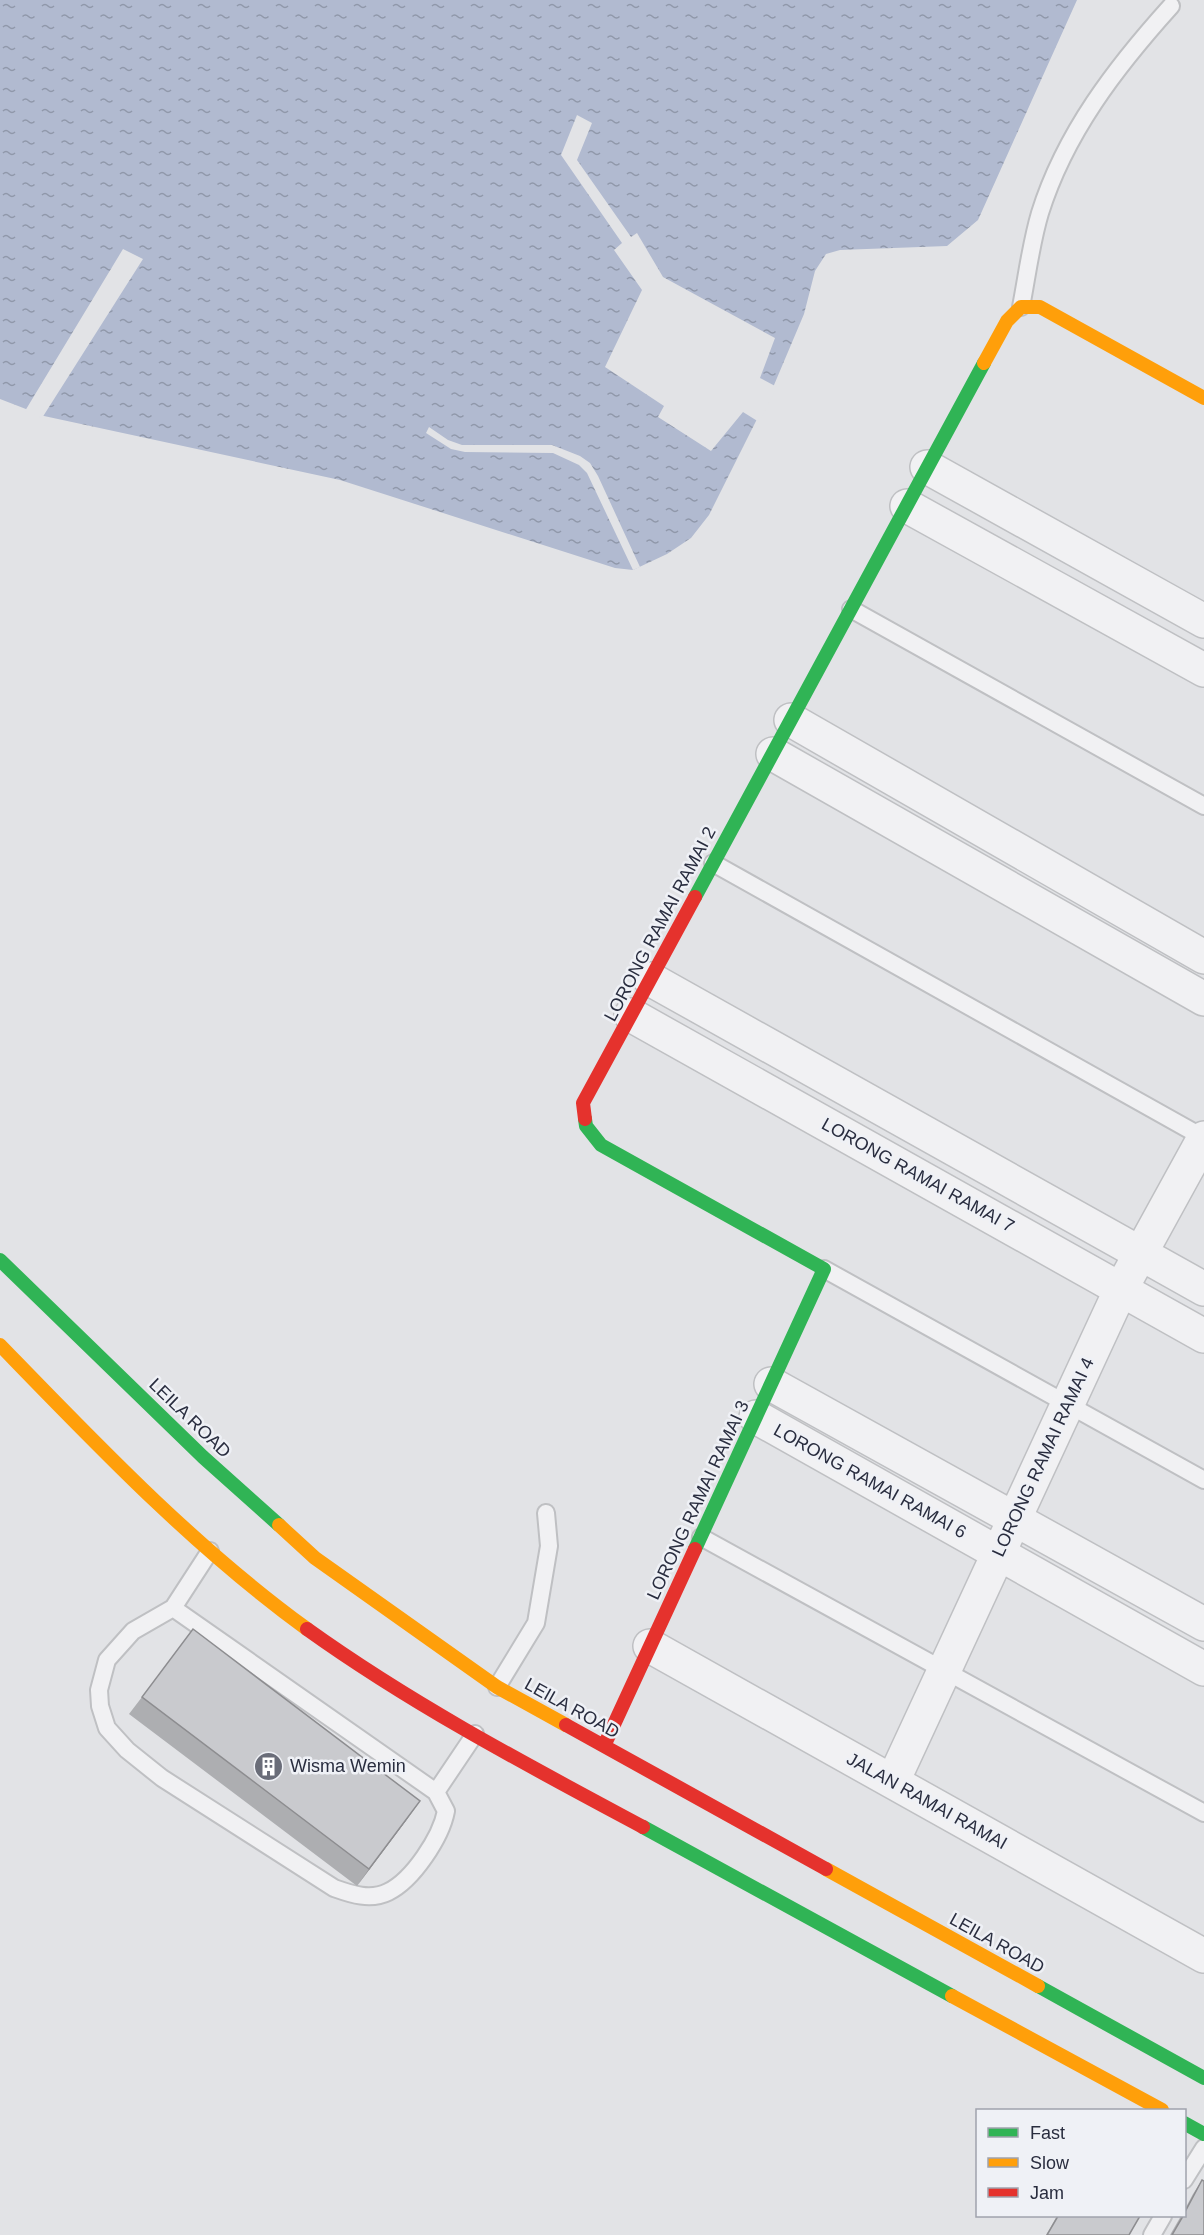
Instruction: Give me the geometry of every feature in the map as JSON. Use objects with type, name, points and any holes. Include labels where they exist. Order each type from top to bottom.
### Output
[{"type":"main road","points":[[1021,307],[1040,307],[1204,398]]},
{"type":"main road","name":"LORONG RAMAI RAMAI 2","points":[[825,1269],[601,1145],[586,1126],[583,1103],[1007,321],[1021,307]]},
{"type":"main road","name":"LEILA ROAD","points":[[0,1260],[203,1457],[315,1558],[497,1686],[1204,2078]]},
{"type":"main road","name":"LORONG RAMAI RAMAI 3","points":[[603,1746],[825,1269]]},
{"type":"main road","points":[[0,1345],[69,1416],[210,1551],[331,1646],[397,1689],[475,1734],[1160,2109]]},
{"type":"main road","points":[[1186,2124],[1204,2134]]},
{"type":"street","points":[[927,467],[1204,621]]},
{"type":"street","points":[[907,506],[1204,670]]},
{"type":"street","points":[[791,720],[1204,957]]},
{"type":"street","points":[[772,754],[1204,999]]},
{"type":"street","points":[[650,980],[1204,1289]]},
{"type":"street","name":"LORONG RAMAI RAMAI 7","points":[[631,1015],[1204,1336]]},
{"type":"street","name":"LORONG RAMAI RAMAI 4","points":[[893,1781],[1121,1289],[1204,1138]]},
{"type":"street","name":"LORONG RAMAI RAMAI 6","points":[[771,1384],[1204,1624]]},
{"type":"street","name":"LORONG RAMAI RAMAI 6","points":[[756,1417],[1204,1669]]},
{"type":"street","name":"JALAN RAMAI RAMAI","points":[[650,1646],[1204,1956]]},
{"type":"lane","points":[[1021,307],[1040,213],[1072,138],[1123,59],[1171,6]]},
{"type":"lane","points":[[851,609],[1204,806]]},
{"type":"lane","points":[[713,863],[1204,1138]]},
{"type":"lane","points":[[825,1269],[1204,1480]]},
{"type":"lane","points":[[497,1686],[536,1623],[549,1546],[546,1513]]},
{"type":"lane","points":[[700,1537],[1204,1813]]},
{"type":"lane","points":[[173,1608],[436,1792],[446,1811],[442,1829],[416,1868],[388,1893],[362,1897],[334,1888],[162,1778],[127,1750],[107,1728],[100,1706],[99,1690],[107,1660],[133,1631],[173,1608],[210,1551]]},
{"type":"lane","points":[[436,1792],[475,1734]]},
{"type":"lane","points":[[1186,2178],[1204,2148]]},
{"type":"lane","points":[[1152,2235],[1162,2217]]},
{"type":"water","points":[[0,0],[1077,0],[978,220],[947,246],[840,250],[826,254],[815,271],[804,314],[774,385],[709,515],[691,538],[667,554],[633,570],[615,568],[340,480],[44,416],[0,399]]},
{"type":"pier","points":[[577,115],[592,123],[577,160],[631,237],[637,233],[663,277],[775,338],[760,378],[777,387],[759,422],[743,412],[711,451],[658,417],[664,406],[605,367],[642,290],[614,250],[622,243],[561,155]]},
{"type":"pier","points":[[123,249],[143,259],[42,418],[25,411]]},
{"type":"pier","points":[[429,427],[448,440],[462,445],[552,445],[580,456],[590,463],[598,476],[640,567],[633,570],[587,473],[579,465],[553,453],[465,452],[451,449],[426,433]]},
{"type":"building","name":"Wisma Wemin","points":[[193,1629],[420,1801],[369,1869],[142,1697]]},
{"type":"building","points":[[1202,2180],[1204,2181],[1204,2235],[1172,2235],[1182,2217],[1186,2217],[1186,2210]]},
{"type":"building","points":[[1057,2217],[1139,2217],[1129,2235],[1047,2235]]},
{"type":"traffic: fast","points":[[695,897],[984,363]]},
{"type":"traffic: fast","points":[[585,1119],[586,1126],[601,1145],[824,1269],[695,1549]]},
{"type":"traffic: fast","points":[[0,1260],[203,1457],[279,1525]]},
{"type":"traffic: fast","points":[[643,1827],[952,1996]]},
{"type":"traffic: fast","points":[[1038,1986],[1204,2078]]},
{"type":"traffic: fast","points":[[1186,2124],[1204,2134]]},
{"type":"traffic: slow","points":[[984,363],[1007,321],[1021,307],[1040,307],[1204,398]]},
{"type":"traffic: slow","points":[[0,1345],[148,1494],[225,1564],[307,1629]]},
{"type":"traffic: slow","points":[[279,1525],[315,1558],[497,1687],[566,1725]]},
{"type":"traffic: slow","points":[[826,1869],[1038,1986]]},
{"type":"traffic: slow","points":[[952,1996],[1160,2109]]},
{"type":"traffic: jam","points":[[585,1119],[583,1103],[695,897]]},
{"type":"traffic: jam","points":[[604,1746],[695,1549]]},
{"type":"traffic: jam","points":[[307,1629],[430,1709],[643,1827]]},
{"type":"traffic: jam","points":[[566,1725],[826,1869]]},
{"type":"place","name":"Wisma Wemin","points":[[269,1766]]}]
